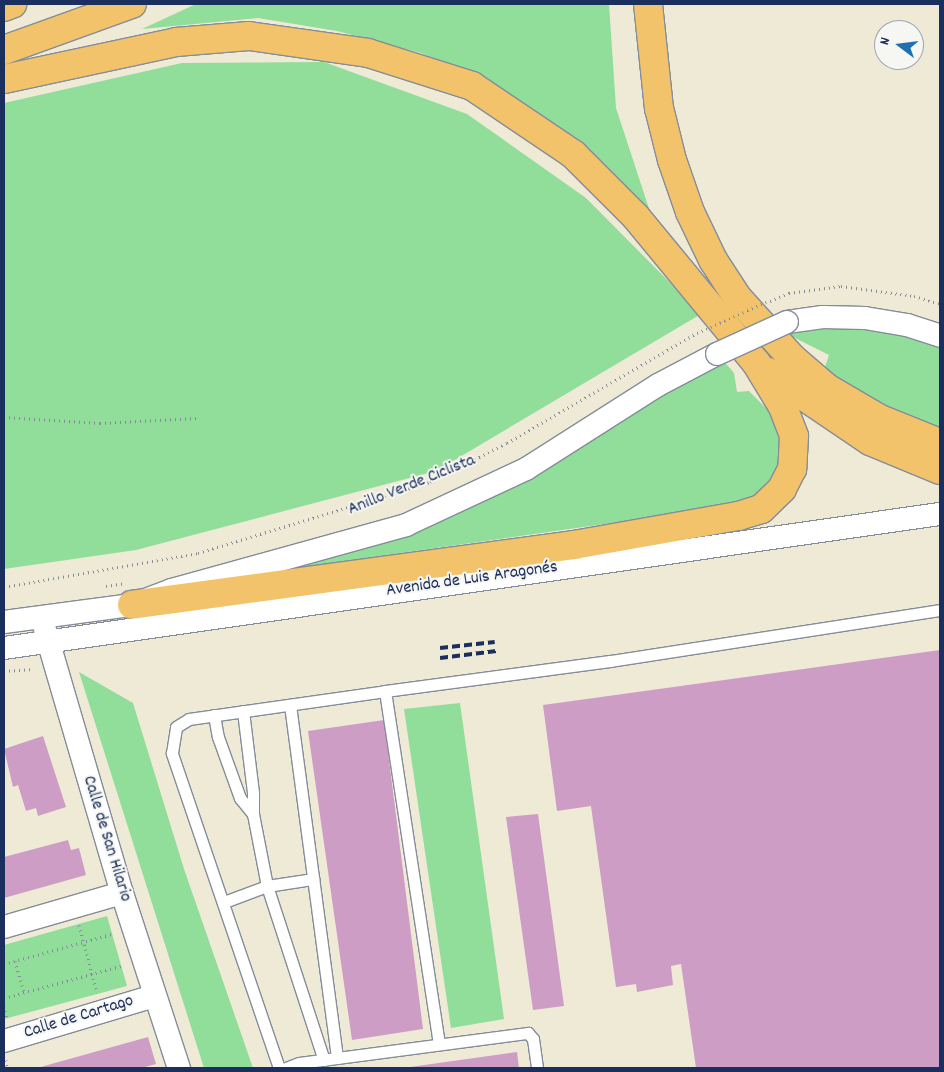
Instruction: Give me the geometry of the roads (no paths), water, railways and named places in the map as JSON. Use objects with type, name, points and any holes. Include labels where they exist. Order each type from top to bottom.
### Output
[{"type":"highway","points":[[4,7],[12,4]]},
{"type":"highway","points":[[4,50],[132,4]]},
{"type":"highway","points":[[648,4],[659,108],[672,160],[690,212],[723,275],[737,297],[791,357],[827,388],[880,419],[940,443]]},
{"type":"highway","points":[[4,80],[176,42],[249,36],[368,53],[472,86],[573,154],[636,217],[757,364],[783,407],[794,436],[792,469],[774,500],[761,509],[738,516],[574,545],[129,594]]},
{"type":"highway","points":[[757,364],[817,408],[870,441],[940,470]]},
{"type":"street","points":[[14,620],[61,614],[129,594],[172,590],[406,524],[526,469],[658,385],[717,354],[787,322],[823,317],[864,318],[907,324],[940,336]]},
{"type":"street","name":"Avenida de Luis Aragonés","points":[[4,648],[47,636],[940,514]]},
{"type":"street","points":[[14,620],[47,636],[61,614]]},
{"type":"street","name":"Calle de San Hilario","points":[[47,636],[122,893],[179,1068]]},
{"type":"street","points":[[4,927],[122,893]]},
{"type":"street","name":"Calle de Cartago","points":[[4,1041],[154,996]]},
{"type":"lane","points":[[280,1068],[172,753],[176,727],[189,719],[214,715],[610,662],[940,610]]},
{"type":"lane","points":[[385,691],[439,1044]]},
{"type":"lane","points":[[290,705],[337,1058]]},
{"type":"lane","points":[[243,712],[254,793],[252,814],[267,886],[324,1060]]},
{"type":"lane","points":[[214,715],[218,737],[240,798],[252,814]]},
{"type":"lane","points":[[224,902],[267,886],[313,879]]},
{"type":"lane","points":[[286,1068],[299,1063],[528,1033],[533,1039],[537,1068]]},
{"type":"railway","points":[[440,648],[495,642]]},
{"type":"railway","points":[[440,658],[497,651]]}]
